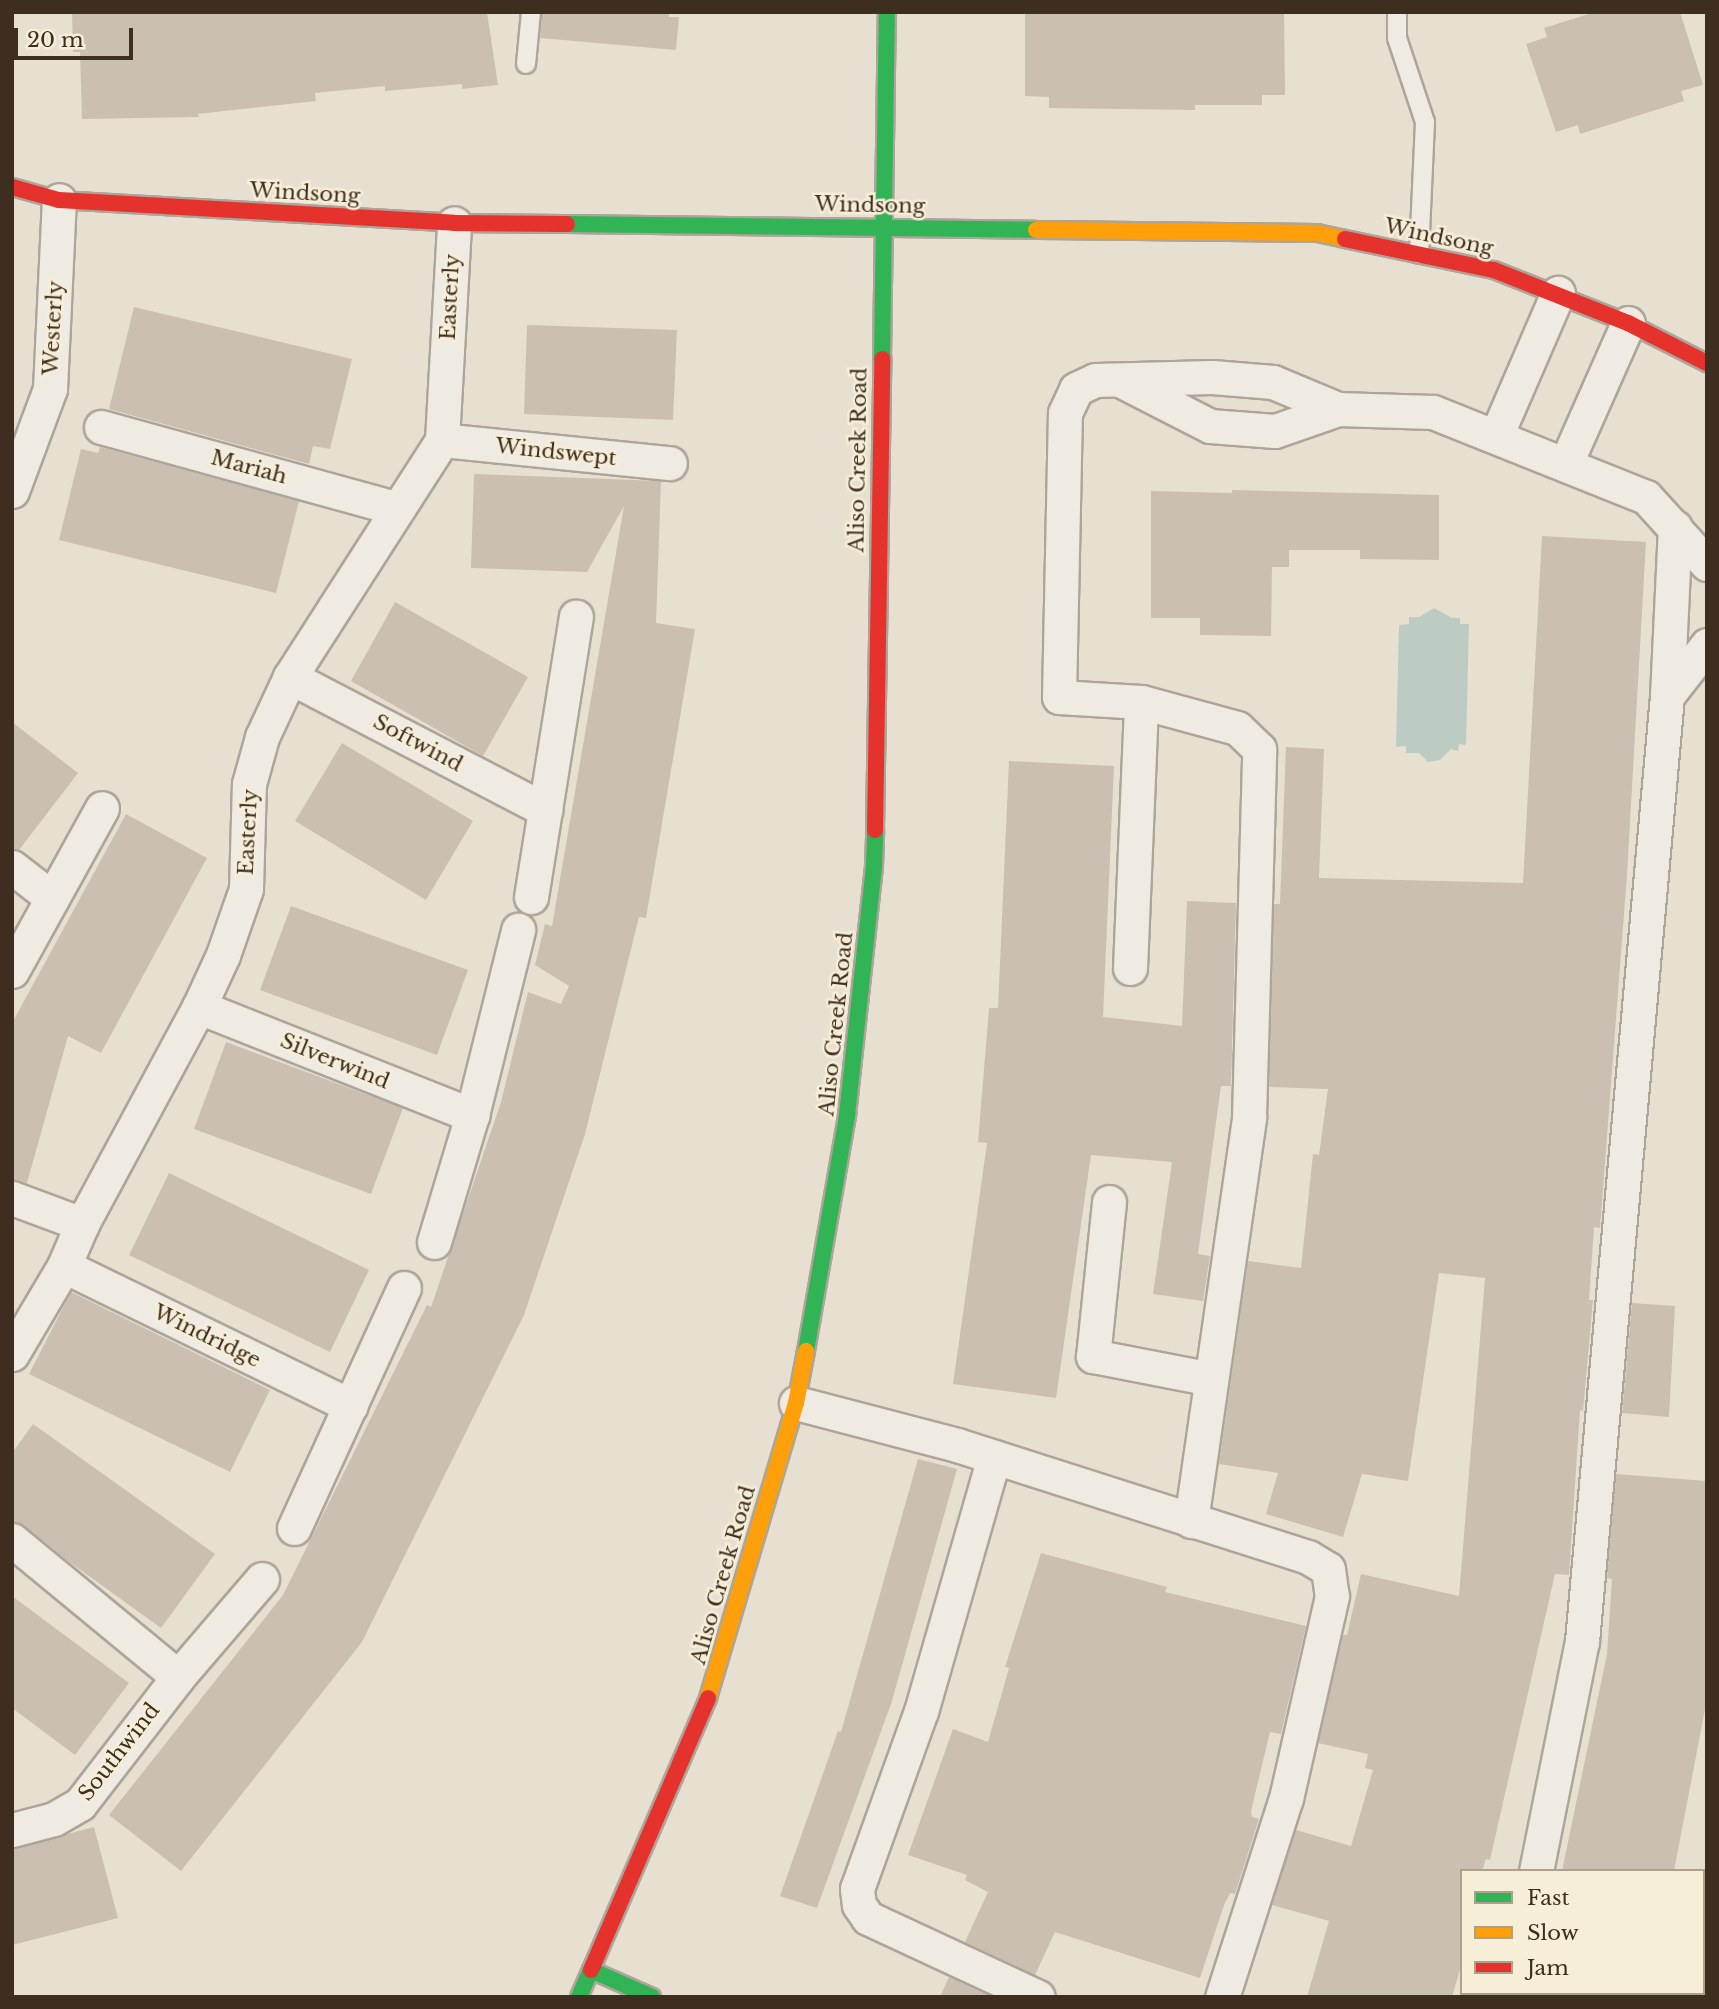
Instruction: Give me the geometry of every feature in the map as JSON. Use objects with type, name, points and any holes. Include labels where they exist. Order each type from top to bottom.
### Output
[{"type":"main road","name":"Aliso Creek Road","points":[[579,1997],[703,1716],[796,1403],[823,1263],[847,1115],[874,866],[887,12]]},
{"type":"main road","name":"Windsong","points":[[12,187],[59,200],[454,223],[884,225],[1317,233],[1494,270],[1558,293],[1628,323],[1707,363]]},
{"type":"main road","points":[[591,1969],[652,1997]]},
{"type":"street","name":"Westerly","points":[[15,480],[50,389],[54,359],[59,200]]},
{"type":"street","name":"Easterly","points":[[12,1354],[64,1266],[82,1224],[199,1007],[223,955],[246,889],[249,784],[262,737],[290,677],[442,440],[454,223]]},
{"type":"street","points":[[1496,436],[1558,293]]},
{"type":"street","points":[[1566,463],[1628,323]]},
{"type":"street","points":[[1191,1521],[1249,1117],[1259,749],[1237,727],[1141,702],[1059,697],[1065,413],[1076,389],[1095,380],[1212,377],[1273,382],[1338,409],[1433,412],[1646,497],[1707,564]]},
{"type":"street","points":[[1118,379],[1210,426],[1275,431],[1338,409]]},
{"type":"street","name":"Mariah","points":[[101,427],[397,508]]},
{"type":"street","name":"Windswept","points":[[442,440],[670,463]]},
{"type":"street","points":[[1536,1869],[1582,1641],[1667,696],[1675,527]]},
{"type":"street","points":[[531,897],[576,617]]},
{"type":"street","points":[[1667,696],[1707,645]]},
{"type":"street","name":"Softwind","points":[[290,677],[546,810]]},
{"type":"street","points":[[1130,968],[1141,702]]},
{"type":"street","points":[[12,971],[102,808]]},
{"type":"street","points":[[12,867],[52,898]]},
{"type":"street","points":[[433,1242],[472,1115],[518,930]]},
{"type":"street","name":"Silverwind","points":[[199,1007],[472,1115]]},
{"type":"street","points":[[12,1198],[82,1224]]},
{"type":"street","points":[[1109,1202],[1093,1356],[1211,1379]]},
{"type":"street","name":"Windridge","points":[[64,1266],[351,1406]]},
{"type":"street","points":[[294,1528],[404,1288]]},
{"type":"street","points":[[796,1403],[994,1457],[1308,1557],[1328,1569],[1332,1596],[1286,1798],[1222,1997]]},
{"type":"street","points":[[994,1457],[921,1711],[857,1889],[859,1905],[868,1918],[1038,1997]]},
{"type":"street","points":[[12,1540],[178,1677]]},
{"type":"street","name":"Southwind","points":[[12,1830],[54,1819],[80,1804],[178,1677],[262,1579]]},
{"type":"lane","points":[[526,64],[531,12]]},
{"type":"lane","points":[[1397,12],[1397,38],[1426,122],[1419,254]]},
{"type":"shaded area","points":[[1434,608],[1452,618],[1460,618],[1460,624],[1469,624],[1466,745],[1459,744],[1458,751],[1451,749],[1440,760],[1428,762],[1419,753],[1406,753],[1406,746],[1396,747],[1399,625],[1409,624],[1409,617],[1419,617]]},
{"type":"building","points":[[72,12],[487,12],[498,85],[462,89],[462,84],[385,91],[385,86],[315,93],[316,101],[198,114],[199,117],[82,119],[80,52],[73,52]]},
{"type":"building","points":[[542,12],[669,12],[669,17],[679,17],[676,50],[540,38]]},
{"type":"building","points":[[1025,12],[1284,12],[1285,95],[1262,95],[1262,105],[1195,105],[1195,110],[1049,108],[1049,97],[1025,96]]},
{"type":"building","points":[[1595,12],[1680,12],[1703,85],[1681,91],[1684,101],[1580,134],[1578,125],[1556,132],[1526,44],[1547,37],[1544,28]]},
{"type":"building","points":[[134,307],[352,359],[330,449],[313,446],[309,464],[109,409]]},
{"type":"building","points":[[527,325],[677,330],[673,420],[524,414]]},
{"type":"building","points":[[100,447],[299,501],[276,593],[59,540],[81,449],[98,453]]},
{"type":"building","points":[[474,474],[661,481],[656,623],[695,629],[646,918],[639,917],[585,1134],[524,1315],[362,1642],[181,1871],[109,1815],[283,1595],[427,1305],[431,1307],[501,1102],[528,992],[561,1004],[569,986],[535,965],[545,924],[552,926],[624,506],[587,572],[471,568]]},
{"type":"building","points":[[1232,490],[1439,495],[1439,560],[1360,559],[1360,550],[1289,550],[1289,567],[1272,567],[1271,636],[1200,635],[1200,618],[1151,618],[1151,491],[1232,493]]},
{"type":"building","points":[[1542,536],[1646,542],[1627,875],[1600,1228],[1594,1227],[1589,1300],[1593,1300],[1583,1411],[1580,1410],[1569,1575],[1555,1574],[1490,1860],[1486,1859],[1483,1869],[1460,1869],[1460,1970],[1452,1997],[1307,1997],[1329,1921],[1272,1905],[1296,1830],[1351,1846],[1373,1770],[1365,1768],[1368,1754],[1318,1743],[1343,1635],[1347,1635],[1361,1574],[1459,1596],[1485,1278],[1439,1273],[1408,1481],[1362,1474],[1343,1537],[1266,1514],[1278,1473],[1219,1464],[1248,1261],[1301,1268],[1313,1154],[1319,1155],[1328,1089],[1269,1087],[1274,904],[1280,904],[1286,747],[1324,749],[1319,878],[1523,883]]},
{"type":"building","points":[[395,602],[528,677],[483,756],[351,681]]},
{"type":"building","points":[[12,722],[78,773],[19,850],[12,848]]},
{"type":"building","points":[[342,743],[473,821],[426,900],[295,821]]},
{"type":"building","points":[[1009,761],[1114,766],[1103,1017],[1182,1026],[1187,901],[1236,903],[1231,1086],[1221,1086],[1198,1254],[1210,1256],[1203,1301],[1153,1294],[1172,1162],[1091,1155],[1056,1398],[953,1384],[987,1143],[978,1142],[989,1008],[998,1008]]},
{"type":"building","points":[[126,814],[207,858],[101,1053],[68,1036],[27,1183],[12,1179],[12,1023]]},
{"type":"building","points":[[291,906],[468,970],[437,1055],[260,990]]},
{"type":"building","points":[[226,1042],[403,1108],[371,1194],[194,1129]]},
{"type":"building","points":[[169,1173],[369,1270],[330,1352],[129,1255]]},
{"type":"building","points":[[71,1292],[270,1390],[230,1472],[29,1374]]},
{"type":"building","points":[[1632,1303],[1675,1306],[1669,1417],[1622,1413]]},
{"type":"building","points":[[33,1424],[215,1554],[161,1628],[68,1561],[24,1525],[12,1521],[12,1453]]},
{"type":"building","points":[[918,1459],[957,1469],[892,1701],[817,1908],[780,1896],[838,1731],[841,1732]]},
{"type":"building","points":[[1616,1474],[1707,1481],[1707,1699],[1674,1869],[1562,1869],[1607,1654],[1612,1579],[1607,1578]]},
{"type":"building","points":[[1041,1553],[1167,1587],[1165,1592],[1306,1626],[1281,1734],[1270,1732],[1251,1811],[1252,1817],[1259,1819],[1235,1894],[1230,1893],[1224,1905],[1200,1978],[1055,1932],[1035,1975],[965,1942],[988,1892],[965,1880],[967,1875],[908,1855],[953,1729],[988,1742],[1009,1668],[1005,1667]]},
{"type":"building","points":[[12,1596],[129,1683],[75,1755],[12,1708]]},
{"type":"building","points":[[94,1827],[118,1918],[12,1945],[12,1849]]},
{"type":"building","points":[[949,1977],[992,1997],[940,1997]]},
{"type":"traffic: fast","points":[[882,359],[887,12]]},
{"type":"traffic: fast","points":[[567,224],[1036,230]]},
{"type":"traffic: fast","points":[[806,1351],[847,1115],[874,866],[875,830]]},
{"type":"traffic: fast","points":[[579,1997],[591,1970]]},
{"type":"traffic: fast","points":[[591,1970],[652,1997]]},
{"type":"traffic: slow","points":[[1036,230],[1317,233],[1345,239]]},
{"type":"traffic: slow","points":[[708,1698],[796,1403],[806,1351]]},
{"type":"traffic: jam","points":[[12,187],[59,200],[454,223],[567,224]]},
{"type":"traffic: jam","points":[[1345,239],[1494,270],[1628,323],[1707,363]]},
{"type":"traffic: jam","points":[[875,830],[882,359]]},
{"type":"traffic: jam","points":[[591,1970],[708,1698]]}]
